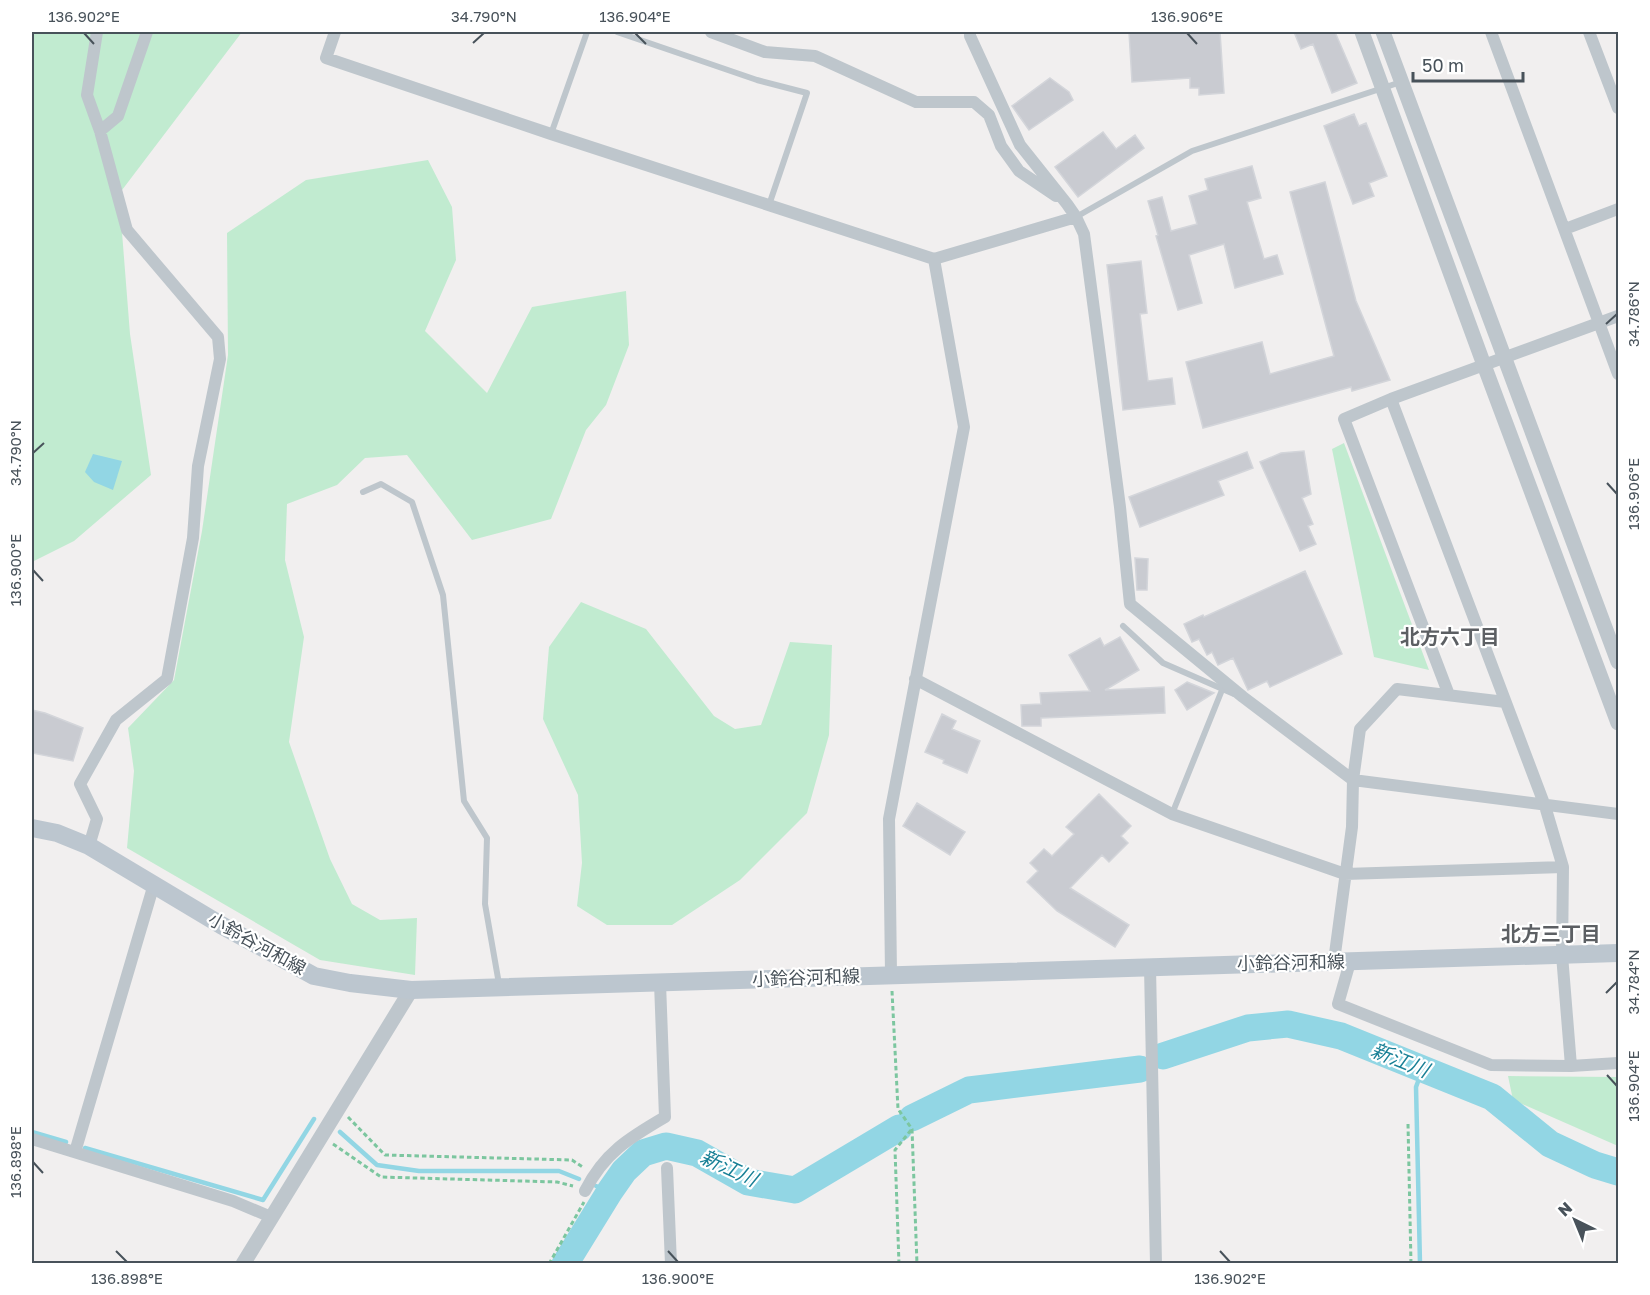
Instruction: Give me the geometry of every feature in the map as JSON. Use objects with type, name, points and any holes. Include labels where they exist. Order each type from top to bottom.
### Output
[{"type":"main road","name":"小鈴谷河和線","points":[[32,828],[57,833],[89,846],[221,925],[314,976],[411,990],[1618,953]]},
{"type":"street","points":[[89,846],[97,819],[80,784],[116,720],[166,679],[193,538],[198,466],[220,359],[218,337],[127,230],[100,131],[87,95],[96,32]]},
{"type":"street","points":[[100,131],[118,116],[147,32]]},
{"type":"street","points":[[335,32],[327,58],[551,135],[934,259],[1076,217]]},
{"type":"street","points":[[711,32],[765,52],[815,56],[916,102],[974,102],[989,115],[1001,146],[1019,171],[1067,204]]},
{"type":"street","points":[[970,32],[1020,145],[1067,204],[1084,234],[1120,507],[1130,604],[1243,697],[1353,780],[1618,814]]},
{"type":"street","points":[[1362,32],[1618,723]]},
{"type":"street","points":[[1383,32],[1618,662]]},
{"type":"street","points":[[1491,32],[1618,374]]},
{"type":"street","points":[[1589,32],[1618,108]]},
{"type":"street","points":[[1565,229],[1618,209]]},
{"type":"street","points":[[891,974],[889,819],[964,427],[934,259]]},
{"type":"street","points":[[1449,695],[1344,419],[1391,399],[1618,316]]},
{"type":"street","points":[[1391,399],[1545,806],[1563,867],[1562,955],[1572,1066]]},
{"type":"street","points":[[915,679],[1172,814],[1345,874],[1563,867]]},
{"type":"street","points":[[1505,702],[1397,689],[1360,729],[1353,780],[1352,827],[1345,874],[1338,1004],[1491,1065],[1572,1066],[1618,1063]]},
{"type":"street","points":[[75,1152],[154,884]]},
{"type":"street","points":[[1150,967],[1156,1263]]},
{"type":"street","points":[[585,1191],[594,1173],[626,1140],[665,1117],[660,983]]},
{"type":"street","points":[[243,1263],[411,990]]},
{"type":"street","points":[[32,1139],[232,1201],[271,1217]]},
{"type":"street","points":[[667,1168],[671,1263]]},
{"type":"lane","points":[[551,135],[588,32]]},
{"type":"lane","points":[[616,32],[757,80],[807,93],[769,205]]},
{"type":"lane","points":[[1076,217],[1192,151],[1402,82]]},
{"type":"lane","points":[[363,492],[381,484],[412,502],[443,595],[464,801],[487,838],[485,904],[500,988]]},
{"type":"lane","points":[[1123,626],[1163,663],[1243,697]]},
{"type":"lane","points":[[1172,814],[1222,690]]},
{"type":"path","points":[[891,974],[898,1109],[912,1129],[917,1263]]},
{"type":"path","points":[[336,1111],[348,1117],[385,1155],[572,1160],[594,1173]]},
{"type":"path","points":[[1408,1124],[1411,1263]]},
{"type":"path","points":[[898,1263],[895,1150],[912,1129]]},
{"type":"path","points":[[321,1136],[381,1177],[558,1182],[570,1184],[585,1191],[587,1197],[549,1263]]},
{"type":"green space","points":[[32,32],[242,32],[119,194],[130,334],[151,475],[74,541],[32,562]]},
{"type":"green space","points":[[428,160],[452,207],[456,260],[425,331],[487,393],[532,307],[626,291],[629,345],[606,405],[586,430],[551,519],[472,540],[407,455],[365,458],[337,485],[287,504],[285,560],[304,637],[289,742],[330,859],[352,904],[380,920],[417,918],[415,975],[320,960],[127,848],[134,771],[128,728],[174,680],[202,531],[228,355],[227,233],[306,180]]},
{"type":"green space","points":[[1344,443],[1429,670],[1374,657],[1332,449]]},
{"type":"green space","points":[[581,602],[646,629],[714,716],[735,729],[761,725],[790,642],[832,645],[829,735],[807,813],[740,880],[672,925],[607,925],[577,906],[582,863],[578,795],[543,719],[549,647]]},
{"type":"green space","points":[[1508,1076],[1618,1077],[1618,1146],[1513,1100]]},
{"type":"water","points":[[93,454],[122,461],[113,490],[94,482],[85,472]]},
{"type":"building","points":[[1129,32],[1220,32],[1224,93],[1199,95],[1199,88],[1190,88],[1190,78],[1132,82]]},
{"type":"building","points":[[1294,32],[1335,32],[1357,83],[1332,93],[1313,44],[1301,49]]},
{"type":"building","points":[[1050,78],[1069,92],[1073,100],[1029,130],[1012,106]]},
{"type":"building","points":[[1354,114],[1359,126],[1366,123],[1387,176],[1369,183],[1374,196],[1353,204],[1324,126]]},
{"type":"building","points":[[1103,132],[1116,149],[1135,135],[1144,148],[1078,197],[1055,167]]},
{"type":"building","points":[[1252,166],[1261,198],[1247,202],[1264,259],[1277,255],[1283,274],[1235,288],[1224,244],[1189,255],[1202,303],[1178,310],[1148,201],[1162,197],[1171,231],[1197,224],[1189,196],[1208,190],[1205,179]]},
{"type":"building","points":[[1325,182],[1356,301],[1390,380],[1352,391],[1351,387],[1203,428],[1186,362],[1262,342],[1270,374],[1334,356],[1290,192]]},
{"type":"building","points":[[1141,261],[1147,313],[1140,314],[1148,381],[1172,378],[1175,404],[1123,410],[1107,265]]},
{"type":"building","points":[[1304,451],[1311,494],[1302,498],[1313,524],[1308,526],[1316,544],[1300,551],[1260,462],[1281,453]]},
{"type":"building","points":[[1247,452],[1253,468],[1218,481],[1224,495],[1140,527],[1129,497]]},
{"type":"building","points":[[1135,558],[1148,559],[1147,590],[1137,590]]},
{"type":"building","points":[[1305,571],[1342,654],[1270,687],[1267,681],[1248,690],[1233,658],[1218,665],[1212,652],[1207,655],[1199,639],[1192,642],[1184,624]]},
{"type":"building","points":[[1120,637],[1139,670],[1105,690],[1164,687],[1165,713],[1041,718],[1041,726],[1022,726],[1021,705],[1041,704],[1040,693],[1090,691],[1069,655],[1100,638],[1104,646]]},
{"type":"building","points":[[1187,682],[1214,693],[1187,710],[1175,690]]},
{"type":"building","points":[[32,710],[83,728],[73,761],[32,753]]},
{"type":"building","points":[[942,714],[956,721],[952,729],[980,741],[967,773],[925,752]]},
{"type":"building","points":[[1099,794],[1131,826],[1121,836],[1128,843],[1109,862],[1102,855],[1070,888],[1129,925],[1115,947],[1057,911],[1027,882],[1038,871],[1030,863],[1044,849],[1052,856],[1074,834],[1066,827]]},
{"type":"building","points":[[917,803],[965,832],[950,855],[903,826]]},
{"type":"waterway","name":"新江川","points":[[1163,1056],[1248,1028],[1288,1024],[1341,1036],[1492,1097],[1550,1144],[1595,1165],[1618,1172]]},
{"type":"waterway","points":[[1420,1264],[1416,1087],[1423,1068]]},
{"type":"waterway","name":"新江川","points":[[912,1118],[969,1090],[1140,1069]]},
{"type":"waterway","points":[[85,1148],[263,1200],[314,1119]]},
{"type":"waterway","name":"新江川","points":[[565,1264],[624,1171],[643,1153],[666,1146],[697,1153],[748,1182],[795,1190],[899,1128]]},
{"type":"waterway","points":[[32,1132],[66,1142]]},
{"type":"waterway","points":[[340,1132],[377,1165],[419,1171],[559,1171],[579,1179]]},
{"type":"waterway","points":[[596,1186],[610,1191]]},
{"type":"district","name":"北方六丁目","points":[[1450,637]]},
{"type":"district","name":"北方三丁目","points":[[1551,934]]}]
